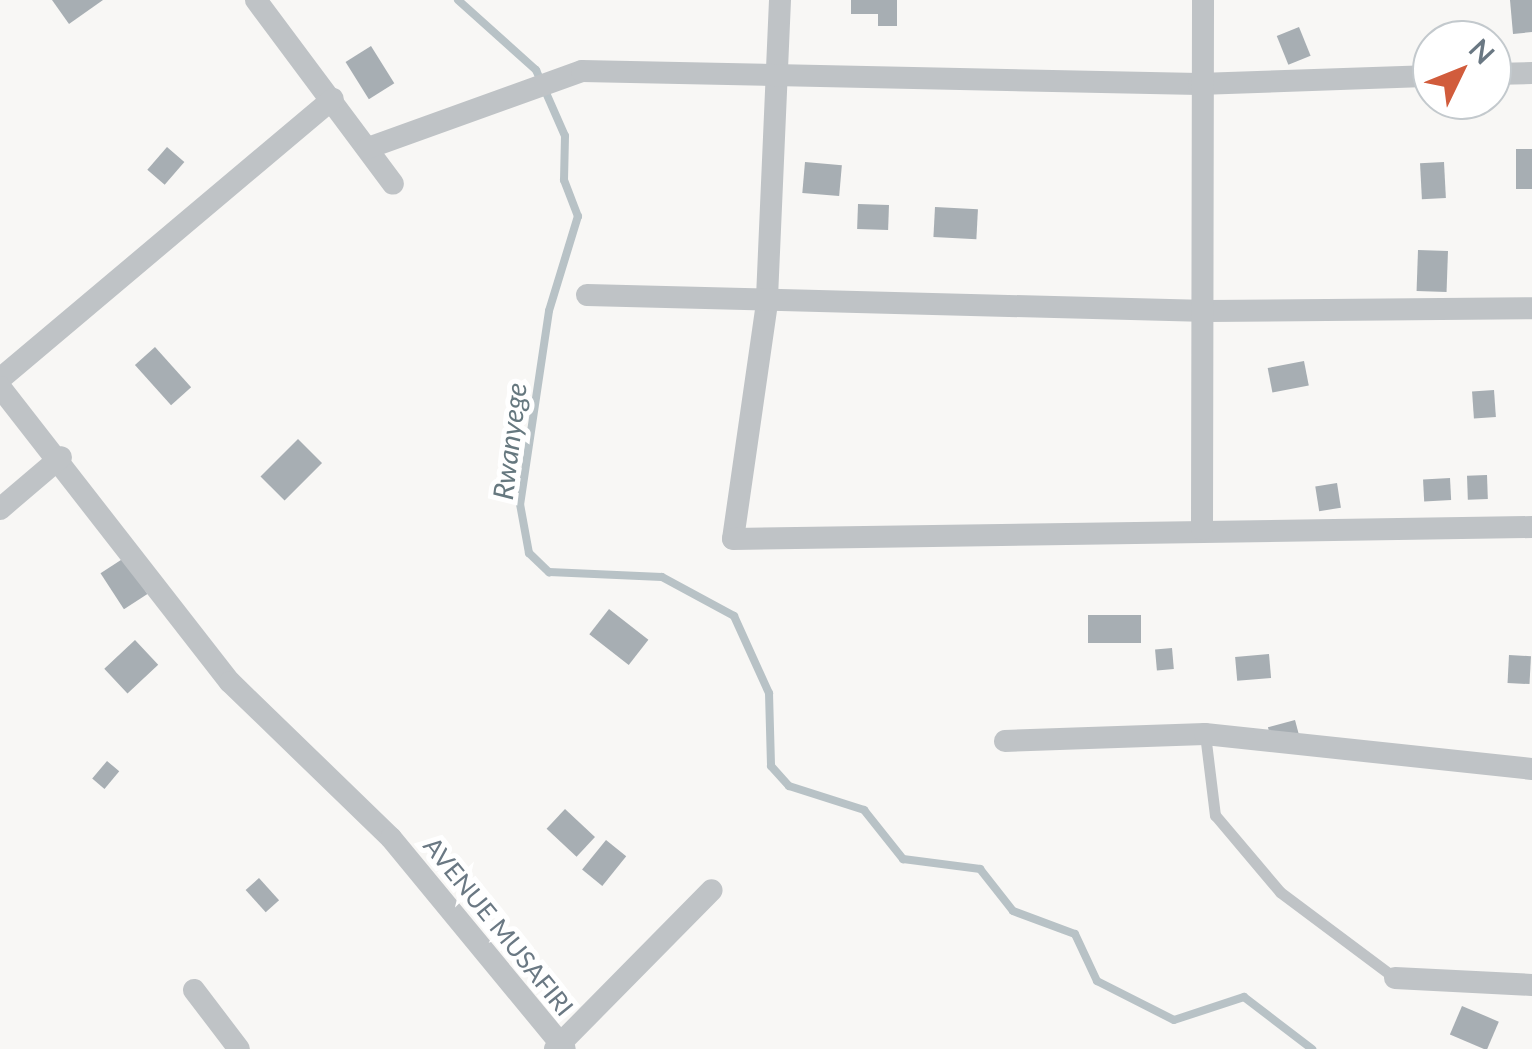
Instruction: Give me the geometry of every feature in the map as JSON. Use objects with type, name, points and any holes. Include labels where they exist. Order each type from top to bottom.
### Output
[{"type":"street","points":[[256,0],[334,99],[392,184]]},
{"type":"street","points":[[780,0],[768,303],[733,539],[1532,527]]},
{"type":"street","points":[[1202,530],[1208,311],[1199,84],[1203,0]]},
{"type":"street","points":[[368,148],[582,71],[1199,84],[1412,77]]},
{"type":"street","points":[[0,383],[334,99]]},
{"type":"street","points":[[587,295],[768,303],[1208,311],[1532,308]]},
{"type":"street","name":"AVENUE MUSAFIRI","points":[[0,383],[61,457],[230,682],[391,838],[560,1048]]},
{"type":"street","points":[[0,509],[61,457]]},
{"type":"street","points":[[1004,741],[1205,734],[1532,768]]},
{"type":"street","points":[[560,1048],[712,890]]},
{"type":"street","points":[[1395,978],[1532,985]]},
{"type":"street","points":[[194,990],[239,1049]]},
{"type":"lane","points":[[1205,734],[1215,815],[1280,892],[1395,978]]},
{"type":"building","points":[[52,0],[103,0],[69,24]]},
{"type":"building","points":[[851,0],[897,0],[897,26],[878,26],[878,14],[851,14]]},
{"type":"building","points":[[1510,0],[1532,0],[1532,32],[1513,34]]},
{"type":"building","points":[[1299,27],[1311,56],[1288,65],[1277,36]]},
{"type":"building","points":[[371,46],[394,83],[369,99],[346,62]]},
{"type":"building","points":[[167,147],[184,162],[165,185],[147,170]]},
{"type":"building","points":[[1516,149],[1532,149],[1532,189],[1516,189]]},
{"type":"building","points":[[805,162],[842,165],[839,196],[802,193]]},
{"type":"building","points":[[1444,162],[1446,198],[1422,199],[1420,163]]},
{"type":"building","points":[[858,204],[889,205],[888,230],[857,229]]},
{"type":"building","points":[[935,207],[978,209],[976,239],[933,237]]},
{"type":"building","points":[[1418,250],[1448,251],[1447,292],[1417,291]]},
{"type":"building","points":[[155,347],[191,387],[171,405],[135,365]]},
{"type":"building","points":[[1304,361],[1309,386],[1272,393],[1268,368]]},
{"type":"building","points":[[1494,390],[1496,417],[1474,418],[1472,392]]},
{"type":"building","points":[[298,439],[322,463],[285,501],[261,476]]},
{"type":"building","points":[[1487,475],[1488,499],[1468,500],[1467,476]]},
{"type":"building","points":[[1450,478],[1451,500],[1424,501],[1423,479]]},
{"type":"building","points":[[1337,483],[1341,508],[1319,511],[1315,486]]},
{"type":"building","points":[[124,558],[147,594],[124,609],[101,573]]},
{"type":"building","points":[[609,609],[648,640],[629,665],[589,634]]},
{"type":"building","points":[[1088,615],[1141,615],[1141,643],[1088,643]]},
{"type":"building","points":[[135,640],[158,665],[127,694],[104,669]]},
{"type":"building","points":[[1172,648],[1174,669],[1157,670],[1155,649]]},
{"type":"building","points":[[1269,654],[1271,678],[1237,681],[1235,657]]},
{"type":"building","points":[[1509,655],[1531,656],[1530,684],[1508,683]]},
{"type":"building","points":[[1295,720],[1299,735],[1272,743],[1268,727]]},
{"type":"building","points":[[107,761],[119,771],[104,789],[92,779]]},
{"type":"building","points":[[565,809],[595,837],[577,857],[547,829]]},
{"type":"building","points":[[606,840],[626,856],[602,886],[582,870]]},
{"type":"building","points":[[259,878],[279,900],[266,912],[246,890]]},
{"type":"building","points":[[1462,1006],[1499,1022],[1487,1049],[1450,1035]]},
{"type":"waterway","name":"Rwanyege","points":[[458,0],[536,70],[565,136],[564,180],[578,216],[549,311],[520,504],[529,553],[549,572],[662,577],[734,616],[769,693],[771,766],[789,786],[864,810],[903,859],[980,869],[1013,911],[1075,934],[1097,981],[1174,1020],[1244,997],[1312,1049]]}]
